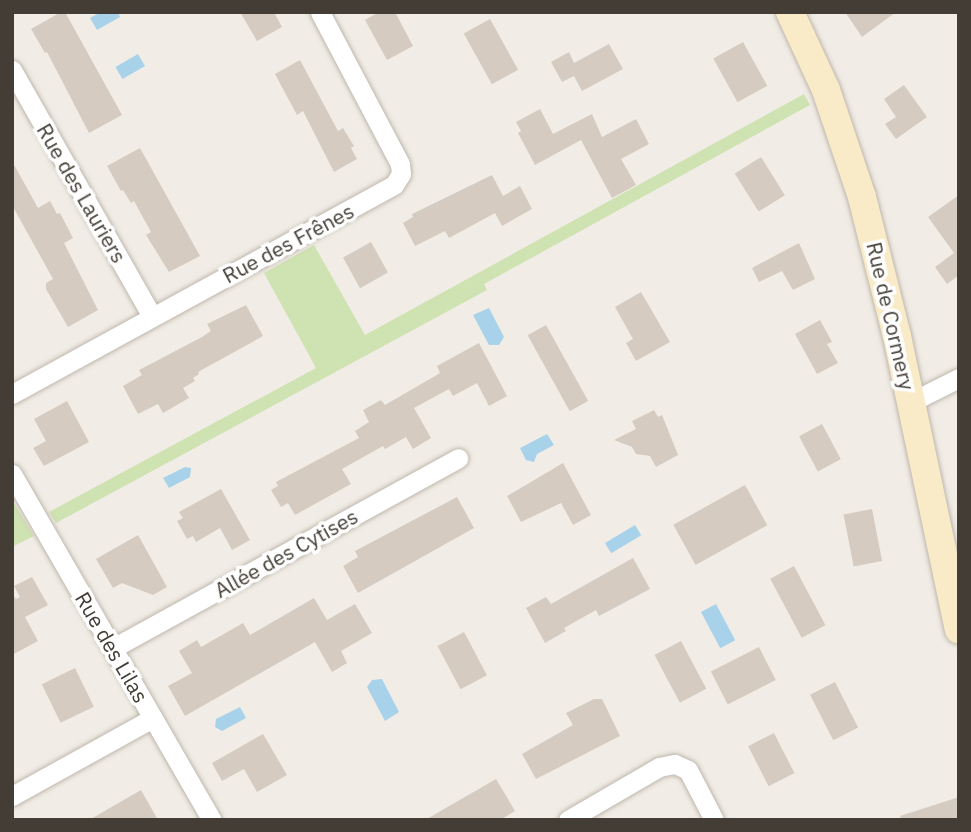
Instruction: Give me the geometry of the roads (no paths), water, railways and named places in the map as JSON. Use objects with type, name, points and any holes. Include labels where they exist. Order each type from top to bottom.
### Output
[{"type":"main road","name":"Rue de Cormery","points":[[790,12],[827,90],[862,197],[911,402],[959,630]]},
{"type":"street","name":"Rue des Frênes","points":[[12,394],[394,185],[401,174],[400,164],[320,12]]},
{"type":"street","name":"Rue des Lauriers","points":[[12,70],[152,316]]},
{"type":"street","points":[[911,402],[959,378]]},
{"type":"street","name":"Allée des Cytises","points":[[113,648],[458,458]]},
{"type":"street","name":"Rue des Lilas","points":[[12,474],[212,820]]},
{"type":"street","points":[[12,796],[153,718]]},
{"type":"street","points":[[568,820],[659,767],[675,764],[688,770],[715,820]]},
{"type":"water","points":[[101,12],[118,12],[120,17],[97,30],[90,18]]},
{"type":"water","points":[[138,54],[145,66],[122,79],[115,67]]},
{"type":"water","points":[[489,308],[504,337],[499,345],[489,345],[473,315]]},
{"type":"water","points":[[547,434],[554,445],[537,454],[534,462],[526,460],[520,448]]},
{"type":"water","points":[[185,467],[191,468],[190,477],[169,488],[163,478]]},
{"type":"water","points":[[635,525],[641,535],[611,553],[605,543]]},
{"type":"water","points":[[716,604],[735,640],[720,648],[701,612]]},
{"type":"water","points":[[382,679],[399,712],[385,721],[367,687],[372,680]]},
{"type":"water","points":[[240,707],[246,718],[222,731],[215,727],[216,719]]}]
